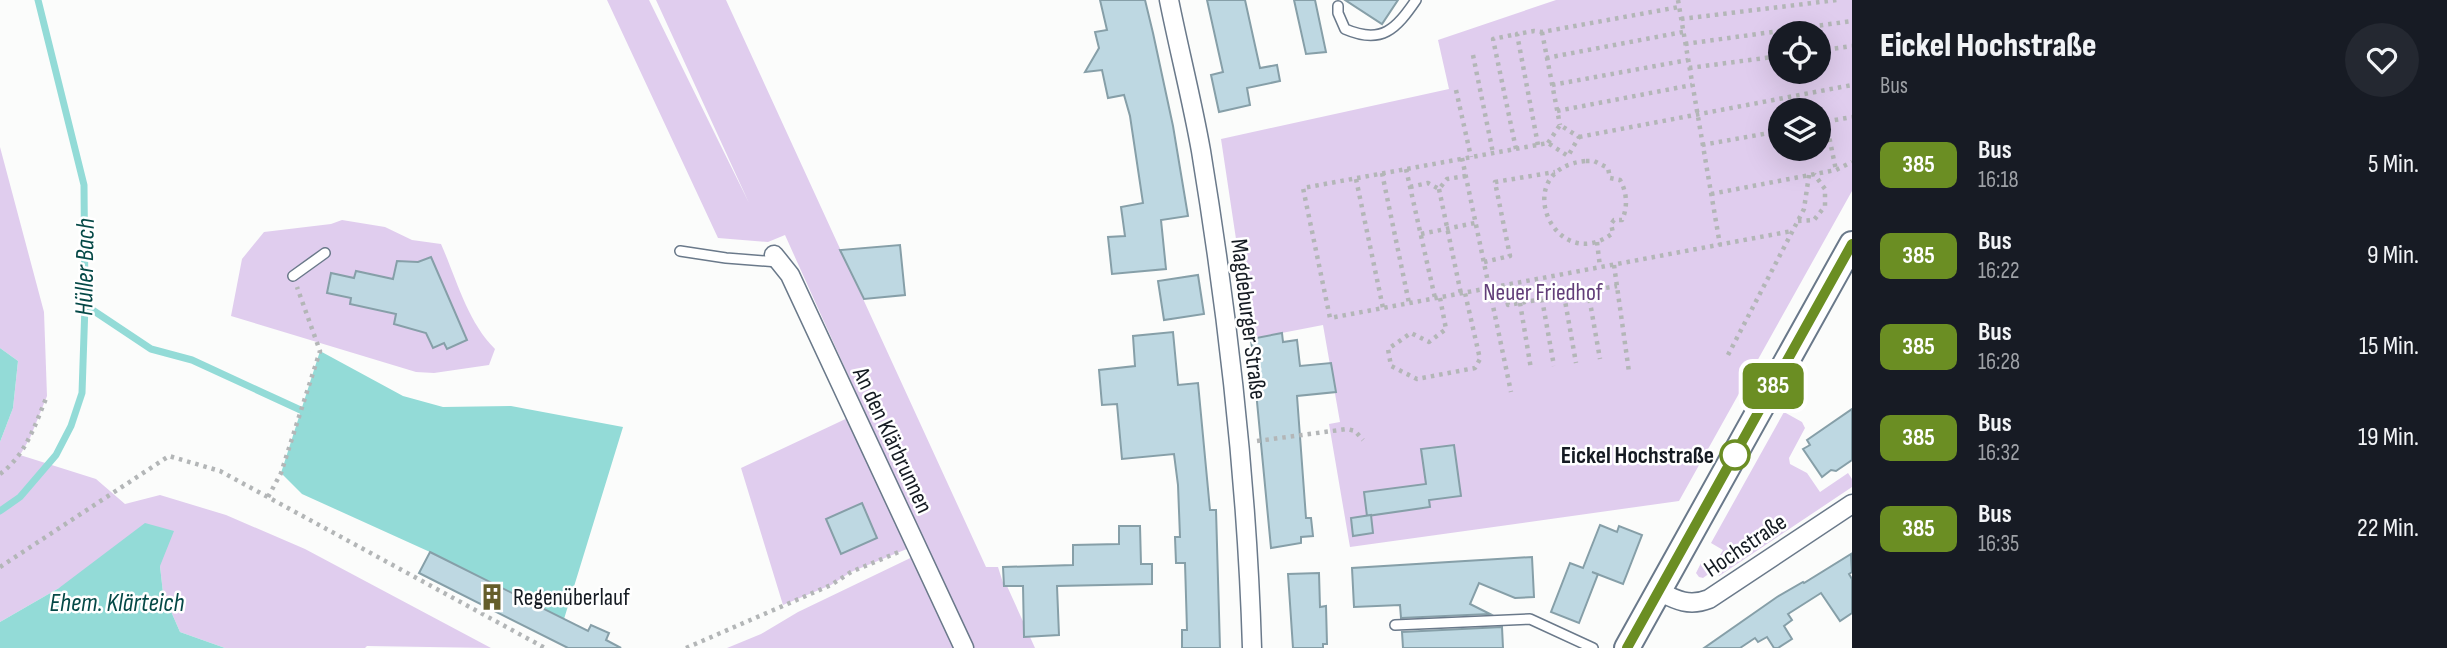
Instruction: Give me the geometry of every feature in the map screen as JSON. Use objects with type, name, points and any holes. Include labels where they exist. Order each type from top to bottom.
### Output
[{"type":"main road","points":[[1627,648],[1852,244]]},
{"type":"street","name":"Magdeburger Straße","points":[[1169,0],[1200,148],[1219,271],[1250,567],[1252,648]]},
{"type":"street","name":"An den Klärbrunnen","points":[[777,258],[790,275],[914,546],[964,648]]},
{"type":"street","name":"Hochstraße","points":[[1658,591],[1680,602],[1691,603],[1709,598],[1852,504]]},
{"type":"lane","points":[[1338,6],[1345,29],[1359,35],[1373,36],[1389,32],[1416,0]]},
{"type":"lane","points":[[680,251],[726,258],[777,258]]},
{"type":"lane","points":[[293,276],[325,253]]},
{"type":"lane","points":[[1395,625],[1530,619],[1592,648]]},
{"type":"path","points":[[1678,0],[1720,245]]},
{"type":"path","points":[[1681,19],[1837,0]]},
{"type":"path","points":[[1516,149],[1493,38],[1534,31],[1542,33],[1679,7]]},
{"type":"path","points":[[1685,44],[1852,21]]},
{"type":"path","points":[[1546,58],[1683,32]]},
{"type":"path","points":[[1542,33],[1560,125],[1549,143]]},
{"type":"path","points":[[1517,34],[1538,145]]},
{"type":"path","points":[[1831,49],[1852,46]]},
{"type":"path","points":[[1473,55],[1493,153]]},
{"type":"path","points":[[1689,68],[1768,58]]},
{"type":"path","points":[[1552,85],[1688,60]]},
{"type":"path","points":[[1557,111],[1692,85]]},
{"type":"path","points":[[1560,125],[1579,137],[1852,85]]},
{"type":"path","points":[[1456,90],[1471,157]]},
{"type":"path","points":[[1831,121],[1852,117]]},
{"type":"path","points":[[1702,145],[1768,133]]},
{"type":"path","points":[[1569,163],[1568,156],[1579,137]]},
{"type":"path","points":[[1568,156],[1549,143],[1303,188],[1330,318],[1792,231]]},
{"type":"path","points":[[1831,146],[1836,170]]},
{"type":"path","points":[[1462,158],[1511,392]]},
{"type":"path","points":[[1586,161],[1603,164],[1608,168],[1609,178],[1620,180],[1626,203],[1622,220],[1614,220],[1611,224],[1613,233],[1597,242],[1580,243],[1562,236],[1549,221],[1544,200],[1546,188],[1555,173],[1569,163],[1586,161]]},
{"type":"path","points":[[1711,194],[1836,170],[1852,162]]},
{"type":"path","points":[[1406,169],[1420,234],[1447,329],[1429,342],[1411,333],[1388,349],[1391,366],[1417,379],[1475,368],[1480,359],[1439,189],[1447,179],[1466,176]]},
{"type":"path","points":[[1382,173],[1409,303]]},
{"type":"path","points":[[1484,262],[1510,256],[1494,183],[1555,173]]},
{"type":"path","points":[[1798,221],[1814,220],[1825,206],[1825,189],[1812,174]]},
{"type":"path","points":[[1728,355],[1804,209],[1812,174]]},
{"type":"path","points":[[1356,178],[1383,308]]},
{"type":"path","points":[[1410,187],[1428,183],[1439,189]]},
{"type":"path","points":[[1420,234],[1475,223]]},
{"type":"path","points":[[1597,242],[1600,267]]},
{"type":"path","points":[[1614,265],[1629,372]]},
{"type":"path","points":[[268,497],[281,473],[320,351],[293,276]]},
{"type":"path","points":[[1504,286],[1508,305],[1617,286]]},
{"type":"path","points":[[1588,291],[1600,359]]},
{"type":"path","points":[[1564,296],[1576,363]]},
{"type":"path","points":[[1542,299],[1554,366]]},
{"type":"path","points":[[1520,303],[1531,369]]},
{"type":"path","points":[[0,474],[12,465],[29,441],[47,396]]},
{"type":"path","points":[[1239,444],[1347,429],[1355,431],[1363,440]]},
{"type":"path","points":[[0,567],[169,456],[220,471],[545,648]]},
{"type":"path","points":[[687,648],[831,585],[851,572],[914,546]]},
{"type":"green space","points":[[607,0],[649,0],[749,203],[656,0],[726,0],[986,567],[998,567],[1004,586],[1007,586],[1035,648],[727,648],[761,634],[798,612],[927,550],[785,235],[768,242],[718,238]]},
{"type":"green space","name":"Neuer Friedhof","points":[[1556,0],[1852,0],[1852,191],[1679,501],[1350,547],[1329,424],[1340,422],[1323,325],[1251,339],[1221,139],[1449,89],[1438,40]]},
{"type":"green space","points":[[0,147],[44,312],[47,396],[20,455],[96,479],[125,504],[160,495],[226,515],[305,549],[491,648],[225,648],[180,632],[163,593],[160,566],[59,588],[0,622],[0,442],[13,408],[18,361],[0,348]]},
{"type":"green space","points":[[342,220],[385,227],[412,240],[441,244],[463,300],[477,326],[495,349],[489,365],[434,373],[416,372],[231,316],[242,259],[264,232],[331,224]]},
{"type":"green space","points":[[1784,412],[1802,422],[1805,428],[1789,458],[1790,464],[1807,473],[1820,492],[1848,473],[1852,479],[1852,487],[1719,576],[1714,570],[1703,578],[1699,577],[1696,573],[1702,561],[1713,567],[1723,550],[1711,543]]},
{"type":"green space","points":[[854,415],[914,546],[851,572],[831,585],[783,605],[741,468]]},
{"type":"water","points":[[0,348],[18,361],[13,408],[0,442]]},
{"type":"water","points":[[320,351],[403,396],[443,407],[511,406],[623,427],[564,619],[430,552],[302,494],[281,473]]},
{"type":"water","name":"Ehem. Klärteich","points":[[145,523],[174,531],[160,566],[163,593],[180,632],[225,648],[0,648],[0,622],[59,588]]},
{"type":"building","points":[[1100,0],[1145,0],[1173,126],[1188,216],[1161,220],[1166,269],[1112,274],[1108,237],[1125,236],[1121,207],[1143,203],[1130,116],[1124,95],[1108,98],[1102,70],[1085,72],[1099,48],[1095,32],[1107,30]]},
{"type":"building","points":[[1207,0],[1245,0],[1260,68],[1277,65],[1280,81],[1247,88],[1250,105],[1219,112],[1211,75],[1223,72]]},
{"type":"building","points":[[1294,0],[1315,0],[1326,52],[1306,54]]},
{"type":"building","points":[[1345,0],[1398,0],[1382,24]]},
{"type":"building","points":[[900,245],[905,295],[864,299],[840,250]]},
{"type":"building","points":[[431,257],[467,340],[447,349],[444,343],[433,348],[426,333],[394,324],[396,314],[350,304],[351,298],[327,293],[331,273],[354,278],[356,271],[393,279],[397,261],[418,262]]},
{"type":"building","points":[[1198,275],[1204,314],[1164,320],[1158,281]]},
{"type":"building","points":[[1173,332],[1178,385],[1198,383],[1210,510],[1216,510],[1220,648],[1182,648],[1182,630],[1187,630],[1185,563],[1176,563],[1175,537],[1180,537],[1174,454],[1122,459],[1117,404],[1102,405],[1099,370],[1135,366],[1133,336]]},
{"type":"building","points":[[1282,333],[1283,342],[1297,340],[1300,366],[1331,363],[1336,392],[1297,396],[1306,518],[1311,518],[1313,536],[1301,537],[1301,543],[1271,548],[1251,339]]},
{"type":"building","points":[[1852,409],[1852,460],[1822,477],[1803,449],[1810,445],[1807,440]]},
{"type":"building","points":[[1454,445],[1461,496],[1429,500],[1430,507],[1367,516],[1364,492],[1426,484],[1421,449]]},
{"type":"building","points":[[862,503],[877,538],[841,554],[826,519]]},
{"type":"building","points":[[1371,515],[1373,533],[1353,536],[1351,518]]},
{"type":"building","points":[[1600,525],[1617,532],[1619,526],[1642,535],[1623,584],[1598,574],[1579,623],[1551,612],[1570,563],[1583,568]]},
{"type":"building","points":[[1119,526],[1140,526],[1141,564],[1152,564],[1152,584],[1057,586],[1059,635],[1024,637],[1023,586],[1004,586],[1003,567],[1073,565],[1073,545],[1119,544]]},
{"type":"building","name":"Regenüberlauf","points":[[430,552],[588,631],[591,625],[609,633],[606,640],[621,648],[568,648],[419,573]]},
{"type":"building","points":[[1851,554],[1852,572],[1849,574],[1852,579],[1852,613],[1840,621],[1821,593],[1788,614],[1792,620],[1784,626],[1792,639],[1778,648],[1774,648],[1767,637],[1758,642],[1755,638],[1740,648],[1704,648],[1777,597]]},
{"type":"building","points":[[1532,557],[1534,597],[1515,598],[1479,583],[1470,604],[1490,614],[1401,618],[1400,605],[1354,607],[1352,568]]},
{"type":"building","points":[[1319,573],[1320,607],[1326,606],[1327,644],[1323,644],[1323,648],[1293,648],[1288,574]]},
{"type":"building","points":[[1502,627],[1503,648],[1403,648],[1402,632]]},
{"type":"waterway","name":"Hüller Bach","points":[[0,511],[20,497],[56,455],[71,426],[82,393],[85,305],[84,185],[38,0]]},
{"type":"waterway","points":[[85,305],[151,349],[192,360],[307,413]]},
{"type":"bus line","name":"385","points":[[1627,648],[1852,244]]},
{"type":"place","name":"Eickel Hochstraße","points":[[1735,455]]},
{"type":"place","name":"Regenüberlauf","points":[[492,597]]}]
